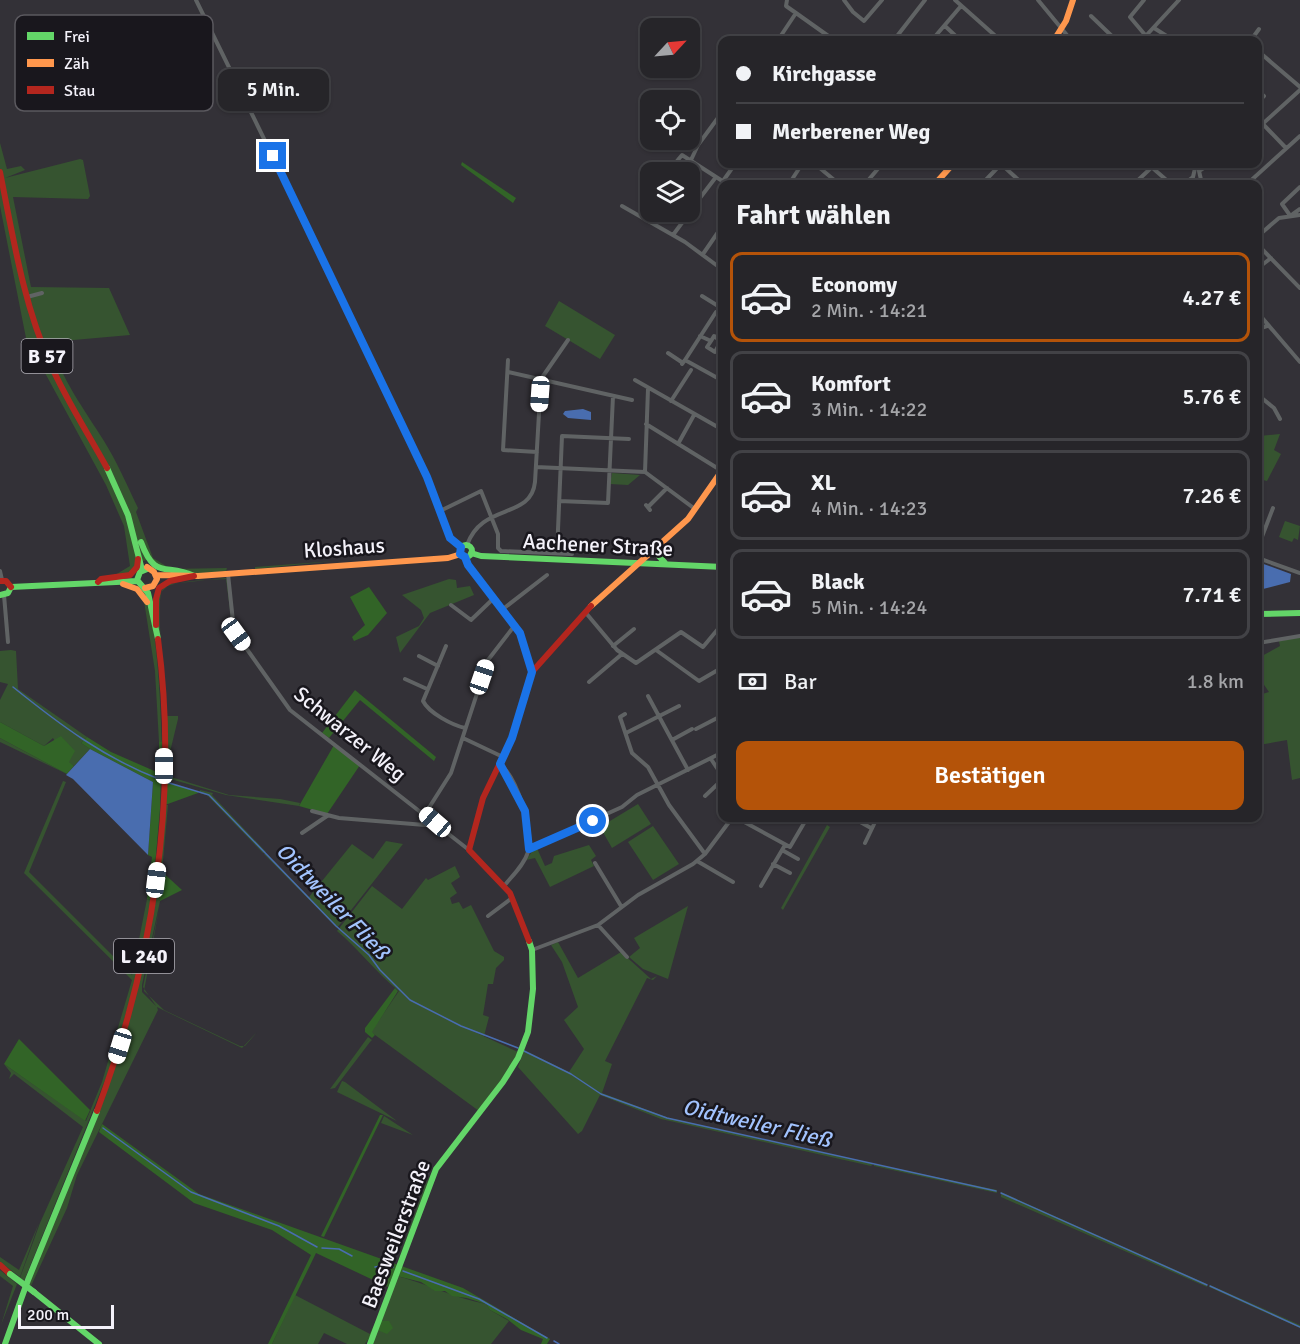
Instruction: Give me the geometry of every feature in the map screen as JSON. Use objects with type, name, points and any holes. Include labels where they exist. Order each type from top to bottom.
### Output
[{"type":"main road","points":[[1057,36],[1062,30],[1073,0]]},
{"type":"main road","points":[[939,180],[949,168]]},
{"type":"main road","name":"B 57","points":[[0,172],[27,297],[50,363],[111,474],[135,532],[145,569]]},
{"type":"main road","points":[[469,850],[483,798],[502,761],[532,672],[599,596],[660,544],[695,509],[718,476]]},
{"type":"main road","points":[[135,532],[146,557],[153,566],[168,573],[187,573],[194,576]]},
{"type":"main road","name":"B 57","points":[[98,582],[101,579],[126,576],[135,570],[138,561],[135,532]]},
{"type":"main road","points":[[660,544],[659,558],[669,564]]},
{"type":"main road","name":"Aachener Straße","points":[[464,552],[718,567]]},
{"type":"main road","name":"Kloshaus","points":[[194,576],[464,552]]},
{"type":"main road","points":[[620,562],[622,575]]},
{"type":"main road","points":[[156,578],[148,587],[137,579],[145,569],[156,578],[194,576]]},
{"type":"main road","points":[[155,629],[155,597],[159,588],[166,582],[194,576]]},
{"type":"main road","name":"B 57","points":[[10,587],[137,579]]},
{"type":"main road","points":[[1,580],[6,581],[10,587],[8,593],[2,595]]},
{"type":"main road","points":[[98,582],[128,585],[140,591],[148,603],[155,629]]},
{"type":"main road","name":"L 240","points":[[5,1344],[22,1292],[93,1123],[124,1032],[144,953],[158,864],[164,784],[161,689],[148,587]]},
{"type":"main road","points":[[1262,614],[1300,613]]},
{"type":"main road","name":"Baesweilerstraße","points":[[370,1344],[436,1169],[503,1082],[521,1051],[528,1032],[533,1005],[532,950],[512,898],[469,850]]},
{"type":"main road","points":[[0,1265],[99,1344]]},
{"type":"street","points":[[196,0],[203,15]]},
{"type":"street","points":[[787,0],[786,6],[828,36]]},
{"type":"street","points":[[845,0],[853,12],[864,21],[882,0]]},
{"type":"street","points":[[897,36],[925,0]]},
{"type":"street","points":[[955,0],[996,36]]},
{"type":"street","points":[[1038,0],[1067,36]]},
{"type":"street","points":[[1144,0],[1130,17],[1146,36],[1179,0]]},
{"type":"street","points":[[936,36],[962,6]]},
{"type":"street","points":[[781,36],[796,13]]},
{"type":"street","points":[[1091,16],[1112,36]]},
{"type":"street","points":[[945,26],[956,36]]},
{"type":"street","points":[[1154,28],[1167,36]]},
{"type":"street","points":[[1254,36],[1259,29]]},
{"type":"street","points":[[213,34],[341,294],[427,477],[450,538],[464,552],[468,565],[520,633],[532,672]]},
{"type":"street","points":[[1262,55],[1300,89],[1263,124],[1286,148]]},
{"type":"street","points":[[690,160],[718,118]]},
{"type":"street","points":[[1251,180],[1300,136]]},
{"type":"street","points":[[676,162],[682,155],[721,180]]},
{"type":"street","points":[[820,168],[834,180]]},
{"type":"street","points":[[869,180],[879,168]]},
{"type":"street","points":[[986,180],[997,168]]},
{"type":"street","points":[[1005,168],[1019,180]]},
{"type":"street","points":[[1138,180],[1151,168]]},
{"type":"street","points":[[1153,168],[1167,180]]},
{"type":"street","points":[[1197,168],[1200,180]]},
{"type":"street","points":[[1193,177],[1193,172],[1202,168]]},
{"type":"street","points":[[700,198],[716,177]]},
{"type":"street","points":[[1189,180],[1199,177]]},
{"type":"street","points":[[1300,187],[1282,204],[1291,214],[1300,214]]},
{"type":"street","points":[[622,206],[640,216]]},
{"type":"street","points":[[1262,232],[1275,220],[1300,209]]},
{"type":"street","points":[[650,222],[703,254],[718,266]]},
{"type":"street","points":[[673,235],[682,222]]},
{"type":"street","points":[[703,254],[718,232]]},
{"type":"street","points":[[1262,249],[1300,288]]},
{"type":"street","points":[[1262,265],[1271,258]]},
{"type":"street","points":[[27,297],[42,292]]},
{"type":"street","points":[[702,297],[718,306]]},
{"type":"street","points":[[684,361],[716,312]]},
{"type":"street","points":[[1262,318],[1300,362]]},
{"type":"street","points":[[1262,328],[1267,326]]},
{"type":"street","points":[[700,336],[711,341]]},
{"type":"street","points":[[464,552],[473,532],[491,516],[527,501],[534,486],[541,379],[567,340]]},
{"type":"street","points":[[668,353],[718,378]]},
{"type":"street","points":[[508,360],[504,450],[537,452]]},
{"type":"street","points":[[684,361],[691,370]]},
{"type":"street","points":[[671,401],[694,365]]},
{"type":"street","points":[[508,372],[632,400]]},
{"type":"street","points":[[635,380],[718,427]]},
{"type":"street","points":[[645,472],[648,388]]},
{"type":"street","points":[[559,501],[608,503],[613,396]]},
{"type":"street","points":[[1262,398],[1274,408],[1280,419]]},
{"type":"street","points":[[678,444],[694,415]]},
{"type":"street","points":[[646,424],[718,468]]},
{"type":"street","points":[[557,553],[562,436],[629,439]]},
{"type":"street","points":[[536,467],[645,472],[695,509]]},
{"type":"street","points":[[648,507],[667,488]]},
{"type":"street","points":[[440,512],[481,491],[498,534],[498,548],[501,551],[572,554]]},
{"type":"street","points":[[1262,537],[1274,508]]},
{"type":"street","points":[[1262,559],[1300,573]]},
{"type":"street","points":[[0,571],[1,580]]},
{"type":"street","name":"Schwarzer Weg","points":[[228,574],[234,631],[290,710],[469,850]]},
{"type":"street","points":[[503,609],[547,575]]},
{"type":"street","points":[[2,595],[8,642]]},
{"type":"street","points":[[451,605],[471,620],[494,598]]},
{"type":"street","points":[[586,613],[614,646],[636,663],[681,632],[704,647],[718,629]]},
{"type":"street","points":[[0,618],[6,617]]},
{"type":"street","points":[[425,814],[451,773],[488,660],[515,625]]},
{"type":"street","points":[[614,646],[634,629]]},
{"type":"street","points":[[1262,642],[1300,636]]},
{"type":"street","points":[[446,646],[423,700],[426,706],[452,724],[465,728]]},
{"type":"street","points":[[656,650],[699,681],[718,670]]},
{"type":"street","points":[[589,682],[622,654]]},
{"type":"street","points":[[419,656],[438,666]]},
{"type":"street","points":[[405,679],[427,689]]},
{"type":"street","points":[[648,696],[688,770]]},
{"type":"street","points":[[626,733],[679,706]]},
{"type":"street","points":[[625,714],[620,717],[632,753],[648,767],[657,786],[705,854]]},
{"type":"street","points":[[672,740],[718,717]]},
{"type":"street","points":[[463,738],[502,761],[525,811],[529,849],[525,860],[503,887]]},
{"type":"street","points":[[529,849],[622,807],[637,795],[718,755]]},
{"type":"street","points":[[711,759],[718,770]]},
{"type":"street","points":[[705,796],[718,783]]},
{"type":"street","points":[[312,811],[327,816],[420,825],[435,822]]},
{"type":"street","points":[[302,833],[327,816]]},
{"type":"street","points":[[532,950],[598,926],[621,906],[697,861],[731,822]]},
{"type":"street","points":[[742,822],[790,847],[805,822]]},
{"type":"street","points":[[861,822],[872,828]]},
{"type":"street","points":[[865,843],[875,822]]},
{"type":"street","points":[[761,886],[785,844]]},
{"type":"street","points":[[782,850],[798,859]]},
{"type":"street","points":[[697,861],[733,882]]},
{"type":"street","points":[[595,863],[621,906]]},
{"type":"street","points":[[773,864],[790,873]]},
{"type":"street","points":[[488,916],[512,898]]},
{"type":"street","points":[[598,926],[627,957]]},
{"type":"green space","points":[[0,143],[7,169],[21,166],[25,170],[5,178],[83,160],[90,196],[88,199],[13,197],[31,287],[109,288],[130,335],[51,342],[55,356],[122,474],[138,508],[136,512],[153,558],[171,569],[227,568],[226,571],[175,572],[149,559],[136,564],[130,573],[115,575],[130,566],[124,526],[106,485],[26,338],[0,206]]},
{"type":"green space","points":[[462,162],[516,198],[513,203],[461,165]]},
{"type":"green space","points":[[559,301],[615,335],[600,359],[545,326]]},
{"type":"green space","points":[[1280,434],[1274,450],[1281,454],[1267,481],[1262,480],[1262,436]]},
{"type":"green space","points":[[612,473],[640,475],[628,485],[610,484]]},
{"type":"green space","points":[[1285,521],[1300,526],[1298,540],[1294,538],[1292,542],[1279,537]]},
{"type":"green space","points":[[334,561],[255,569],[255,567]]},
{"type":"green space","points":[[226,578],[233,631],[271,685],[233,633],[226,579],[208,580]]},
{"type":"green space","points":[[449,579],[456,580],[457,588],[470,586],[474,595],[430,613],[400,653],[396,637],[419,626],[424,618],[421,610],[402,595]]},
{"type":"green space","points":[[369,587],[387,613],[368,635],[354,641],[352,637],[365,625],[350,597]]},
{"type":"green space","points":[[162,591],[160,628],[167,716],[178,716],[169,756],[171,777],[229,795],[280,799],[300,803],[299,806],[226,795],[167,778],[165,708],[157,627],[159,594]]},
{"type":"green space","points":[[144,601],[149,610],[156,645],[162,742],[159,742],[155,671]]},
{"type":"green space","points":[[1300,637],[1300,778],[1292,780],[1287,740],[1262,744],[1262,694],[1269,692],[1262,682],[1262,656],[1280,646],[1279,641]]},
{"type":"green space","points":[[0,651],[16,651],[18,689],[87,737],[81,743],[90,749],[74,766],[68,762],[53,738],[44,746],[0,722],[0,700],[8,684],[0,682]]},
{"type":"green space","points":[[355,690],[436,757],[434,761],[360,700],[329,738],[322,733]]},
{"type":"green space","points":[[0,722],[44,746],[61,736],[75,751],[69,762],[74,766],[67,774],[0,738]]},
{"type":"green space","points":[[87,737],[111,752],[159,773],[159,742],[162,742],[160,809],[152,900],[147,899],[152,857],[148,855],[153,782],[81,743]]},
{"type":"green space","points":[[0,738],[67,774],[0,742]]},
{"type":"green space","points":[[334,745],[360,765],[327,814],[299,806]]},
{"type":"green space","points":[[63,781],[66,782],[29,872],[132,975],[147,899],[152,900],[137,974],[112,1063],[24,1281],[20,1278],[40,1223],[83,1127],[14,1074],[9,1079],[11,1073],[4,1064],[86,1121],[102,1082],[132,980],[24,873]]},
{"type":"green space","points":[[167,782],[198,792],[198,793],[165,805]]},
{"type":"green space","points":[[200,790],[213,793],[212,795],[266,852],[263,853],[207,795],[200,793]]},
{"type":"green space","points":[[638,804],[651,824],[612,848],[600,827]]},
{"type":"green space","points":[[165,805],[168,805],[162,871],[160,870]]},
{"type":"green space","points":[[827,825],[830,827],[783,910],[781,908]]},
{"type":"green space","points":[[653,826],[679,864],[653,880],[628,842]]},
{"type":"green space","points":[[386,841],[403,844],[337,928],[264,854],[266,853],[309,897],[352,844],[373,859]]},
{"type":"green space","points":[[589,845],[596,856],[591,860],[594,866],[550,887],[535,858],[526,860],[536,846],[545,866],[552,863],[554,856]]},
{"type":"green space","points":[[455,866],[460,877],[451,883],[457,893],[450,898],[452,904],[459,902],[463,909],[471,905],[494,951],[504,957],[504,960],[496,968],[493,984],[488,984],[483,1015],[489,1017],[484,1036],[433,1013],[518,1052],[509,1070],[479,1111],[371,1032],[399,991],[337,931],[372,886],[402,909],[426,878],[428,880]]},
{"type":"green space","points":[[160,870],[182,890],[160,901],[157,894]]},
{"type":"green space","points":[[157,894],[160,901],[142,985],[142,992],[156,1006],[149,996],[164,1010],[244,1046],[242,1048],[157,1007],[158,1010],[77,1175],[67,1208],[31,1286],[27,1283],[96,1120],[151,928]]},
{"type":"green space","points":[[688,906],[668,979],[643,969],[629,957],[640,948],[634,938]]},
{"type":"green space","points":[[159,909],[144,989],[143,987]]},
{"type":"green space","points":[[558,942],[578,978],[621,952],[651,979],[657,976],[653,980],[647,978],[605,1061],[612,1064],[602,1093],[669,1118],[873,1164],[871,1166],[661,1119],[600,1095],[582,1131],[578,1134],[518,1067],[524,1050],[569,1072],[584,1049],[564,1020],[578,1007],[562,962],[551,945]]},
{"type":"green space","points":[[395,988],[398,991],[372,1032],[375,1035],[372,1038],[365,1032],[365,1028]]},
{"type":"green space","points":[[368,1037],[372,1040],[335,1088],[330,1089]]},
{"type":"green space","points":[[19,1039],[90,1110],[85,1121],[4,1064]]},
{"type":"green space","points":[[342,1081],[345,1082],[397,1121],[337,1092]]},
{"type":"green space","points":[[380,1115],[383,1115],[324,1237],[321,1236]]},
{"type":"green space","points":[[384,1116],[413,1135],[381,1123]]},
{"type":"green space","points":[[102,1124],[199,1194],[463,1288],[550,1339],[547,1344],[541,1344],[543,1339],[521,1330],[490,1310],[486,1304],[452,1296],[445,1291],[435,1291],[421,1282],[393,1275],[388,1287],[316,1253],[272,1344],[268,1344],[311,1255],[272,1230],[194,1203],[99,1132]]},
{"type":"green space","points":[[441,1156],[428,1182],[397,1263],[425,1185]]},
{"type":"green space","points":[[874,1164],[997,1190],[997,1193],[874,1166]]},
{"type":"green space","points":[[1001,1192],[1207,1284],[1207,1287],[1001,1197]]},
{"type":"green space","points":[[39,1223],[20,1277],[0,1262],[0,1257],[19,1270]]},
{"type":"green space","points":[[0,1270],[17,1284],[1,1325],[13,1286],[0,1276]]},
{"type":"green space","points":[[393,1275],[486,1304],[490,1310],[509,1321],[491,1344],[369,1344]]},
{"type":"green space","points":[[1210,1285],[1300,1325],[1300,1328],[1209,1287]]},
{"type":"green space","points":[[295,1295],[370,1334],[365,1344],[347,1344],[324,1333],[318,1344],[272,1344]]},
{"type":"green space","points":[[376,1321],[389,1321],[393,1328],[387,1334],[375,1329],[365,1344]]},
{"type":"water","points":[[583,409],[591,412],[591,420],[568,418],[563,414],[565,411]]},
{"type":"water","points":[[1262,563],[1291,574],[1290,582],[1262,589]]},
{"type":"water","points":[[90,749],[153,782],[148,855],[73,779],[66,775]]},
{"type":"waterway","name":"Oidtweiler Fließ","points":[[13,687],[83,739],[119,761],[159,779]]},
{"type":"waterway","name":"Oidtweiler Fließ","points":[[166,782],[209,795],[336,926],[369,955],[380,970],[410,1000],[461,1026],[518,1048]]},
{"type":"waterway","name":"Oidtweiler Fließ","points":[[524,1051],[571,1074],[601,1094],[667,1118],[996,1191]]},
{"type":"waterway","points":[[103,1128],[191,1192],[279,1226],[317,1247]]},
{"type":"waterway","name":"Oidtweiler Fließ","points":[[1001,1193],[1207,1285]]},
{"type":"waterway","points":[[322,1248],[339,1249],[352,1256]]},
{"type":"waterway","points":[[375,1267],[386,1265],[393,1267]]},
{"type":"waterway","points":[[403,1271],[479,1299],[547,1338]]},
{"type":"waterway","name":"Oidtweiler Fließ","points":[[1210,1286],[1300,1327]]},
{"type":"waterway","points":[[554,1341],[559,1344]]},
{"type":"traffic: fast","points":[[107,468],[128,515],[142,570]]},
{"type":"traffic: fast","points":[[141,542],[146,554],[156,566],[194,576]]},
{"type":"traffic: fast","points":[[466,545],[472,551],[466,557],[460,551],[466,545]]},
{"type":"traffic: fast","points":[[659,546],[658,555],[665,563]]},
{"type":"traffic: fast","points":[[471,553],[481,556],[718,567]]},
{"type":"traffic: fast","points":[[147,569],[140,572],[137,580],[148,593],[158,639]]},
{"type":"traffic: fast","points":[[11,587],[137,581]]},
{"type":"traffic: fast","points":[[0,595],[8,593],[11,587]]},
{"type":"traffic: fast","points":[[1262,614],[1300,613]]},
{"type":"traffic: fast","points":[[370,1344],[436,1169],[503,1082],[518,1058],[528,1032],[533,989],[532,950],[529,941]]},
{"type":"traffic: fast","points":[[5,1344],[28,1280],[97,1111]]},
{"type":"traffic: fast","points":[[10,1274],[34,1292]]},
{"type":"traffic: fast","points":[[34,1292],[99,1344]]},
{"type":"traffic: slow","points":[[1057,36],[1066,21],[1073,0]]},
{"type":"traffic: slow","points":[[939,180],[949,168]]},
{"type":"traffic: slow","points":[[591,606],[688,519],[718,476]]},
{"type":"traffic: slow","points":[[156,575],[198,576],[448,558],[461,554]]},
{"type":"traffic: slow","points":[[145,588],[153,586],[157,579],[154,572],[147,567]]},
{"type":"traffic: slow","points":[[123,584],[137,589],[147,602]]},
{"type":"traffic: jam","points":[[0,172],[20,269],[41,340],[63,390],[107,468]]},
{"type":"traffic: jam","points":[[98,582],[101,579],[130,575],[137,567],[138,559]]},
{"type":"traffic: jam","points":[[156,625],[156,599],[159,588],[170,581],[194,576]]},
{"type":"traffic: jam","points":[[0,581],[6,581],[11,587]]},
{"type":"traffic: jam","points":[[529,941],[510,893],[469,850],[483,798],[512,738],[532,672],[591,606]]},
{"type":"traffic: jam","points":[[97,1111],[117,1055],[133,997],[156,879],[163,819],[165,759],[164,699],[158,639]]},
{"type":"traffic: jam","points":[[0,1265],[10,1274]]},
{"type":"route","points":[[273,156],[427,477],[450,538],[461,547],[460,554],[465,557],[466,563],[520,633],[532,672],[512,738],[500,764],[522,802],[529,849],[593,821]]}]
